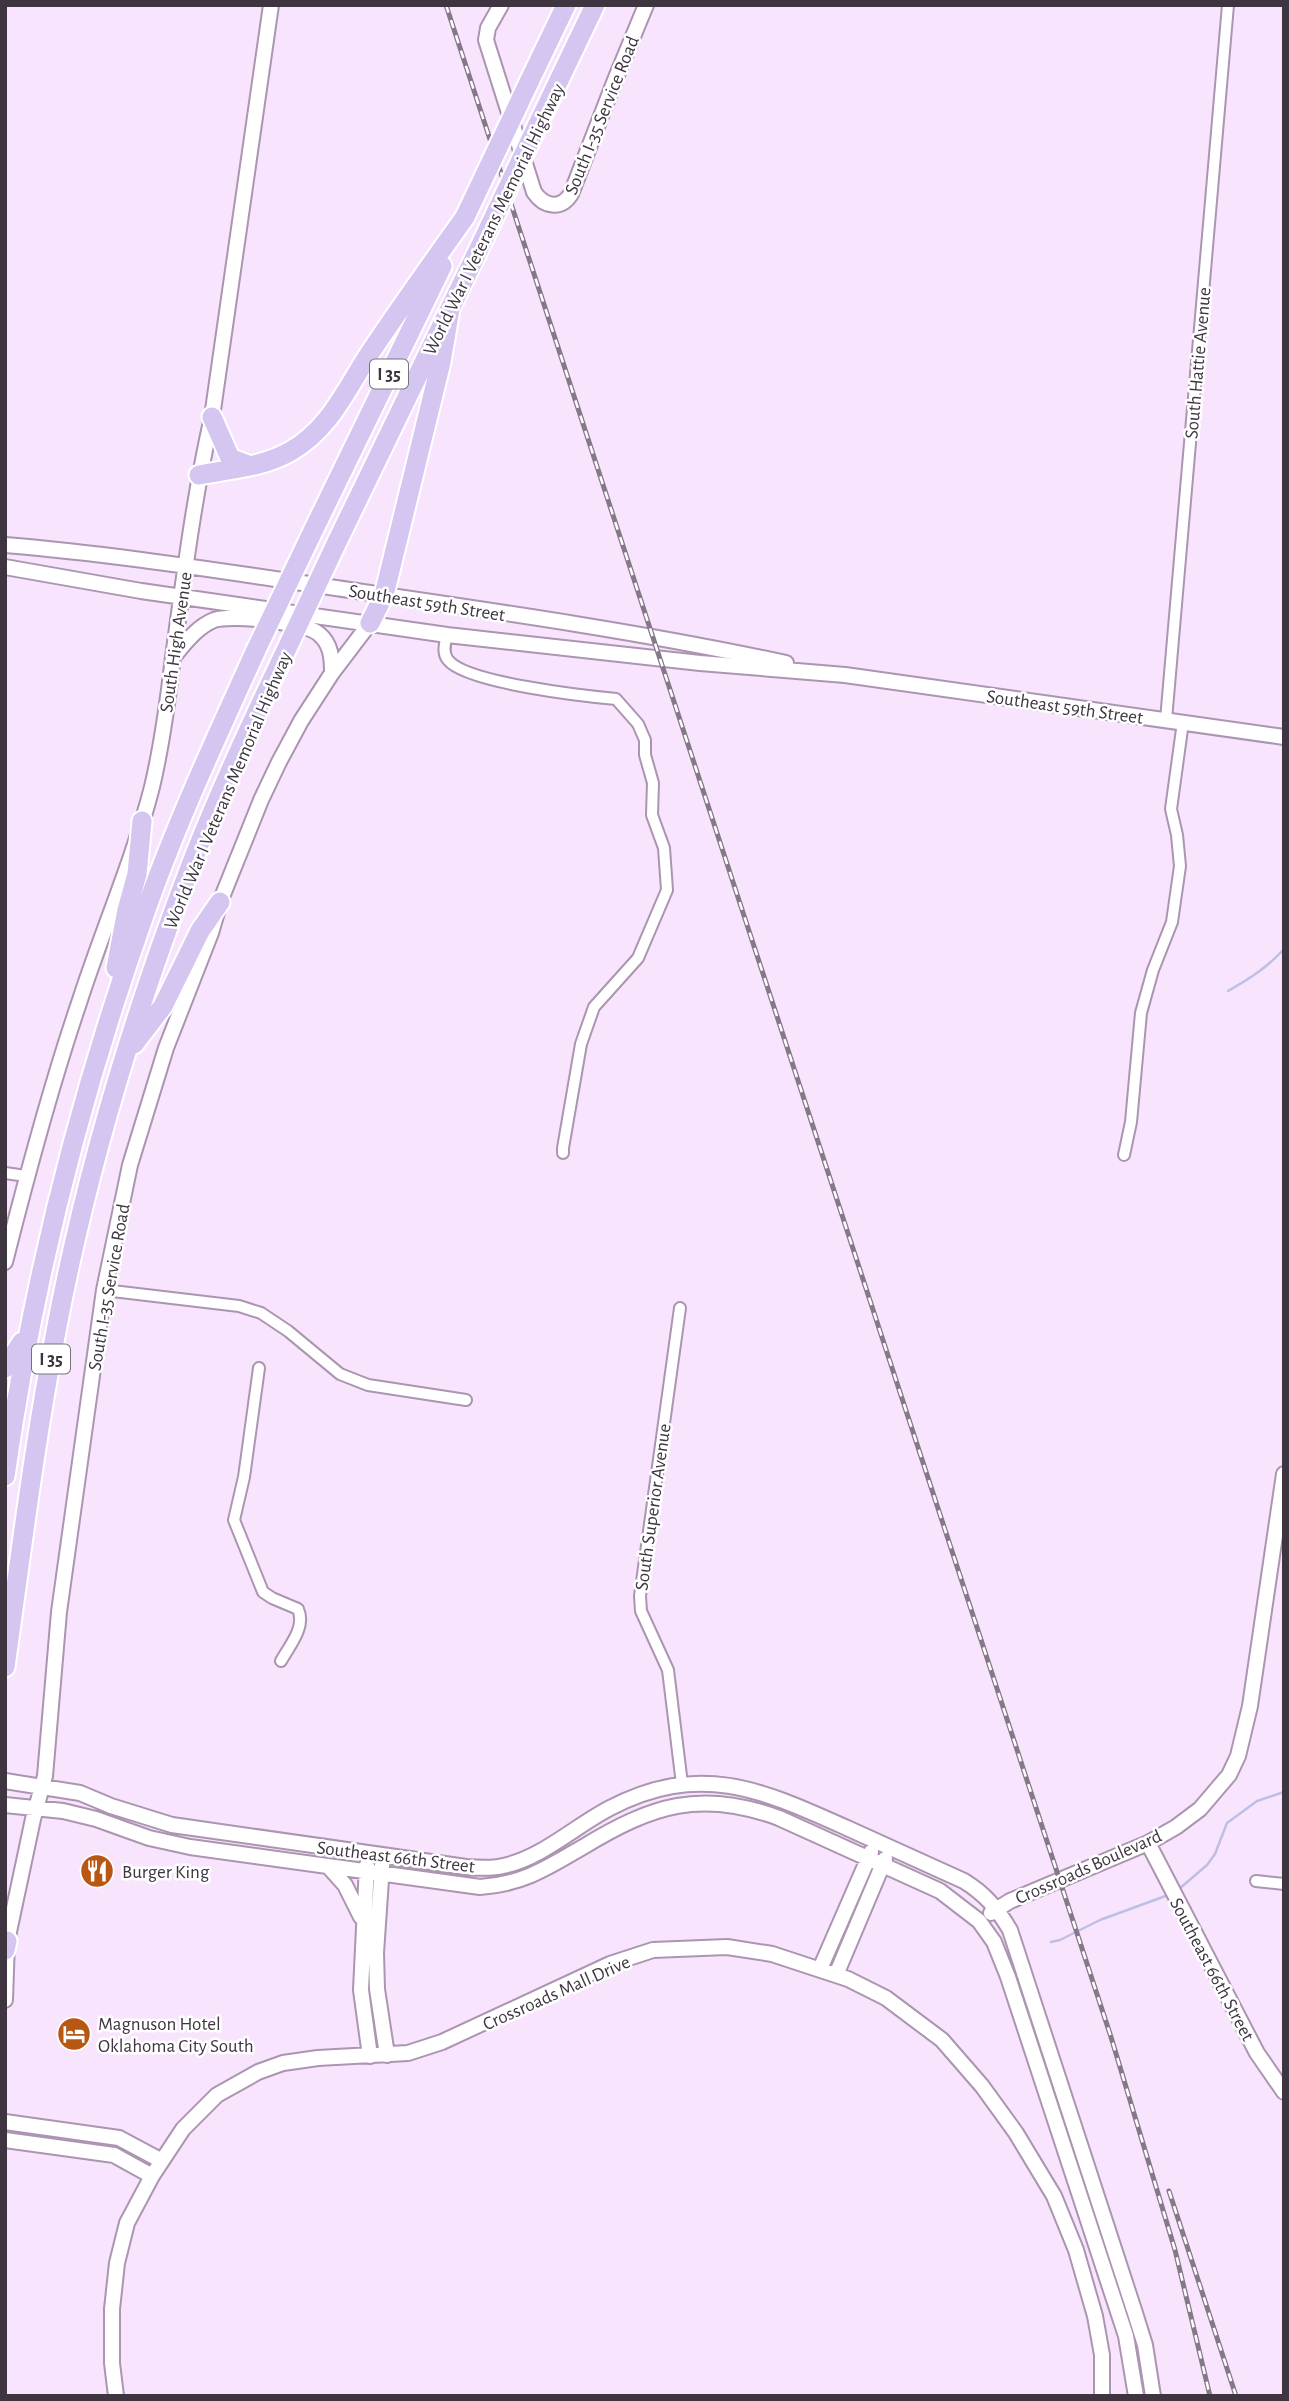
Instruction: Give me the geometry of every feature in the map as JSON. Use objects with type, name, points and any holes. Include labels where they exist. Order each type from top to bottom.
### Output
[{"type":"highway","name":"World War I Veterans Memorial Highway","points":[[5,1476],[28,1332],[56,1208],[100,1048],[143,916],[256,650],[566,5]]},
{"type":"highway","name":"World War I Veterans Memorial Highway","points":[[5,1667],[57,1326],[88,1189],[155,961],[239,750],[595,5]]},
{"type":"highway","points":[[199,475],[248,466],[289,453],[320,430],[374,346],[465,217]]},
{"type":"highway","points":[[370,622],[384,595],[441,362],[450,309]]},
{"type":"highway","points":[[212,417],[230,458],[248,466]]},
{"type":"highway","points":[[100,1048],[127,910],[137,874],[142,821]]},
{"type":"highway","points":[[125,1056],[163,1006],[200,931],[220,902]]},
{"type":"highway","points":[[5,1368],[28,1332]]},
{"type":"main road","name":"South High Avenue","points":[[5,1262],[26,1176],[78,1003],[142,821],[158,757],[199,475],[212,417],[271,5]]},
{"type":"main road","name":"South I-35 Service Road","points":[[501,5],[488,28],[486,40],[534,192],[543,202],[555,205],[563,203],[571,194],[646,5]]},
{"type":"main road","name":"Southeast 59th Street","points":[[5,545],[186,566],[384,595],[701,645],[845,676]]},
{"type":"main road","name":"Southeast 59th Street","points":[[5,566],[182,596],[447,635],[845,676],[1284,737]]},
{"type":"main road","points":[[173,657],[188,639],[208,623],[231,617],[248,618],[310,628],[320,634],[328,644],[332,657],[332,673]]},
{"type":"main road","name":"South I-35 Service Road","points":[[5,2000],[6,1946],[42,1786],[59,1612],[104,1290],[130,1166],[166,1048],[211,933],[220,902],[279,762],[332,673],[370,622]]},
{"type":"main road","name":"Crossroads Boulevard","points":[[979,1920],[1040,1887],[1148,1843],[1176,1827],[1200,1809],[1229,1775],[1238,1756],[1250,1706],[1284,1474]]},
{"type":"main road","name":"Southeast 66th Street","points":[[10,1781],[80,1793],[172,1825],[466,1867],[503,1866],[535,1853],[636,1796],[682,1784],[710,1783],[758,1791],[786,1801],[964,1881],[982,1892],[998,1909]]},
{"type":"main road","name":"Southeast 66th Street","points":[[9,1805],[76,1814],[149,1838],[190,1847],[480,1887],[516,1882],[550,1867],[642,1814],[687,1803],[710,1802],[758,1810],[868,1858],[940,1891],[979,1920]]},
{"type":"main road","points":[[820,1969],[876,1841]]},
{"type":"main road","name":"Southeast 66th Street","points":[[1148,1843],[1257,2053],[1284,2092]]},
{"type":"main road","points":[[836,1975],[890,1848]]},
{"type":"main road","points":[[375,1854],[377,1989],[387,2055]]},
{"type":"main road","points":[[328,1866],[353,1896],[363,1926]]},
{"type":"main road","points":[[370,2056],[361,1990],[363,1926],[374,1873]]},
{"type":"main road","name":"Crossroads Boulevard","points":[[998,1909],[1010,1930],[1128,2291],[1144,2345],[1153,2396]]},
{"type":"main road","points":[[979,1920],[994,1942],[1008,1977],[1126,2336],[1136,2396]]},
{"type":"main road","name":"Crossroads Mall Drive","points":[[116,2396],[111,2338],[112,2309],[117,2263],[127,2223],[152,2176],[183,2129],[217,2095],[258,2072],[282,2063],[318,2058],[408,2053],[442,2042],[610,1964],[653,1950],[727,1947],[772,1954],[820,1969],[886,1998],[942,2040],[982,2086],[1016,2133],[1054,2196],[1076,2250],[1096,2316],[1102,2355],[1102,2396]]},
{"type":"main road","points":[[5,2122],[119,2138],[162,2161]]},
{"type":"main road","points":[[5,2140],[114,2155],[152,2176]]},
{"type":"street","name":"South Hattie Avenue","points":[[1166,720],[1228,5]]},
{"type":"street","points":[[447,635],[445,658],[456,669],[568,695],[616,699],[638,724],[645,740],[645,755],[653,783],[652,815],[664,848],[667,890],[638,958],[594,1007],[581,1044],[564,1153]]},
{"type":"street","points":[[1124,1155],[1131,1122],[1141,1013],[1153,970],[1172,922],[1180,866],[1171,809],[1184,722]]},
{"type":"street","points":[[5,1174],[26,1176]]},
{"type":"street","points":[[104,1290],[239,1306],[261,1313],[289,1331],[340,1374],[368,1385],[466,1400]]},
{"type":"street","name":"South Superior Avenue","points":[[680,1308],[640,1596],[641,1611],[668,1670],[682,1784]]},
{"type":"street","points":[[259,1368],[244,1477],[234,1520],[263,1592],[298,1609],[301,1617],[300,1627],[281,1661]]},
{"type":"street","points":[[1256,1881],[1284,1884]]},
{"type":"waterway","points":[[1228,991],[1258,972],[1284,949]]},
{"type":"waterway","points":[[1179,1889],[1207,1865],[1215,1854],[1227,1823],[1257,1801],[1284,1792]]},
{"type":"waterway","points":[[1051,1942],[1100,1920],[1171,1894]]},
{"type":"railway","points":[[446,5],[1111,2037],[1175,2250],[1210,2396]]},
{"type":"railway","points":[[1169,2191],[1236,2396]]},
{"type":"place","name":"Burger King","points":[[97,1871]]},
{"type":"place","name":"Magnuson Hotel Oklahoma City South","points":[[74,2034]]}]
